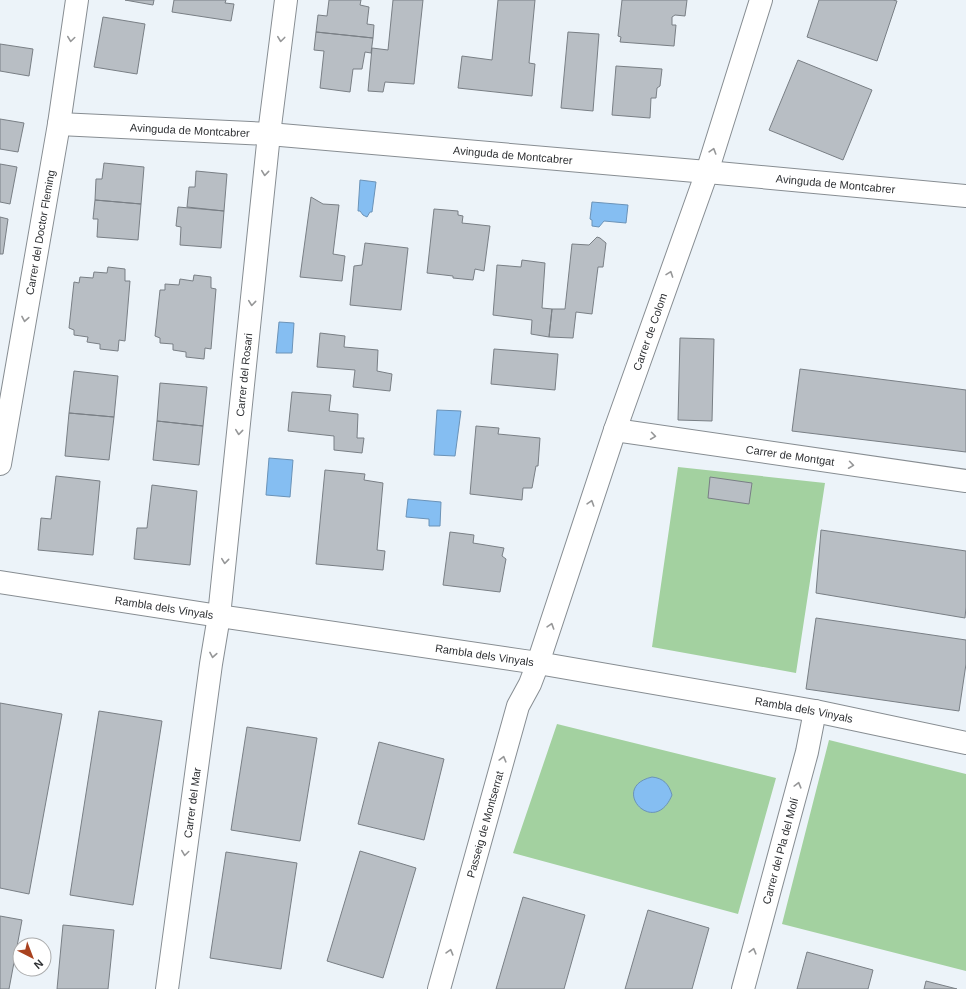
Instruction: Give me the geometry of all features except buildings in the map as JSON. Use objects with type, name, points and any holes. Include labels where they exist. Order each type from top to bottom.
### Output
[{"type":"street","name":"Carrer del Doctor Fleming","points":[[0,464],[59,124],[77,0]]},
{"type":"street","name":"Carrer del Rosari","points":[[219,616],[270,134],[286,0]]},
{"type":"street","name":"Carrer de Colom","points":[[538,663],[615,430],[707,172],[761,0]]},
{"type":"street","name":"Avinguda de Montcabrer","points":[[59,124],[270,134],[966,196]]},
{"type":"street","name":"Carrer de Montgat","points":[[615,430],[966,481]]},
{"type":"street","name":"Rambla dels Vinyals","points":[[0,582],[538,663],[815,711],[966,743]]},
{"type":"street","name":"Carrer del Mar","points":[[167,989],[211,664],[219,616]]},
{"type":"street","name":"Passeig de Montserrat","points":[[439,989],[518,706],[530,684],[538,663]]},
{"type":"street","name":"Carrer del Pla del Molí","points":[[743,989],[807,752],[815,711]]},
{"type":"green space","points":[[678,467],[825,483],[796,673],[652,647]]},
{"type":"green space","points":[[557,724],[776,778],[738,914],[513,853]]},
{"type":"green space","points":[[829,740],[966,774],[966,971],[782,924]]},
{"type":"water","points":[[360,180],[376,182],[372,212],[370,212],[367,217],[358,211]]},
{"type":"water","points":[[592,202],[628,205],[626,223],[604,221],[599,227],[592,226],[592,220],[590,219]]},
{"type":"water","points":[[279,322],[294,323],[292,353],[276,353]]},
{"type":"water","points":[[437,410],[461,411],[455,456],[434,455]]},
{"type":"water","points":[[269,458],[293,460],[290,497],[266,495]]},
{"type":"water","points":[[408,499],[441,502],[440,526],[429,526],[429,519],[406,517]]},
{"type":"water","points":[[652,777],[665,782],[672,795],[664,807],[655,812],[646,811],[639,806],[634,799],[634,790],[639,782]]}]
